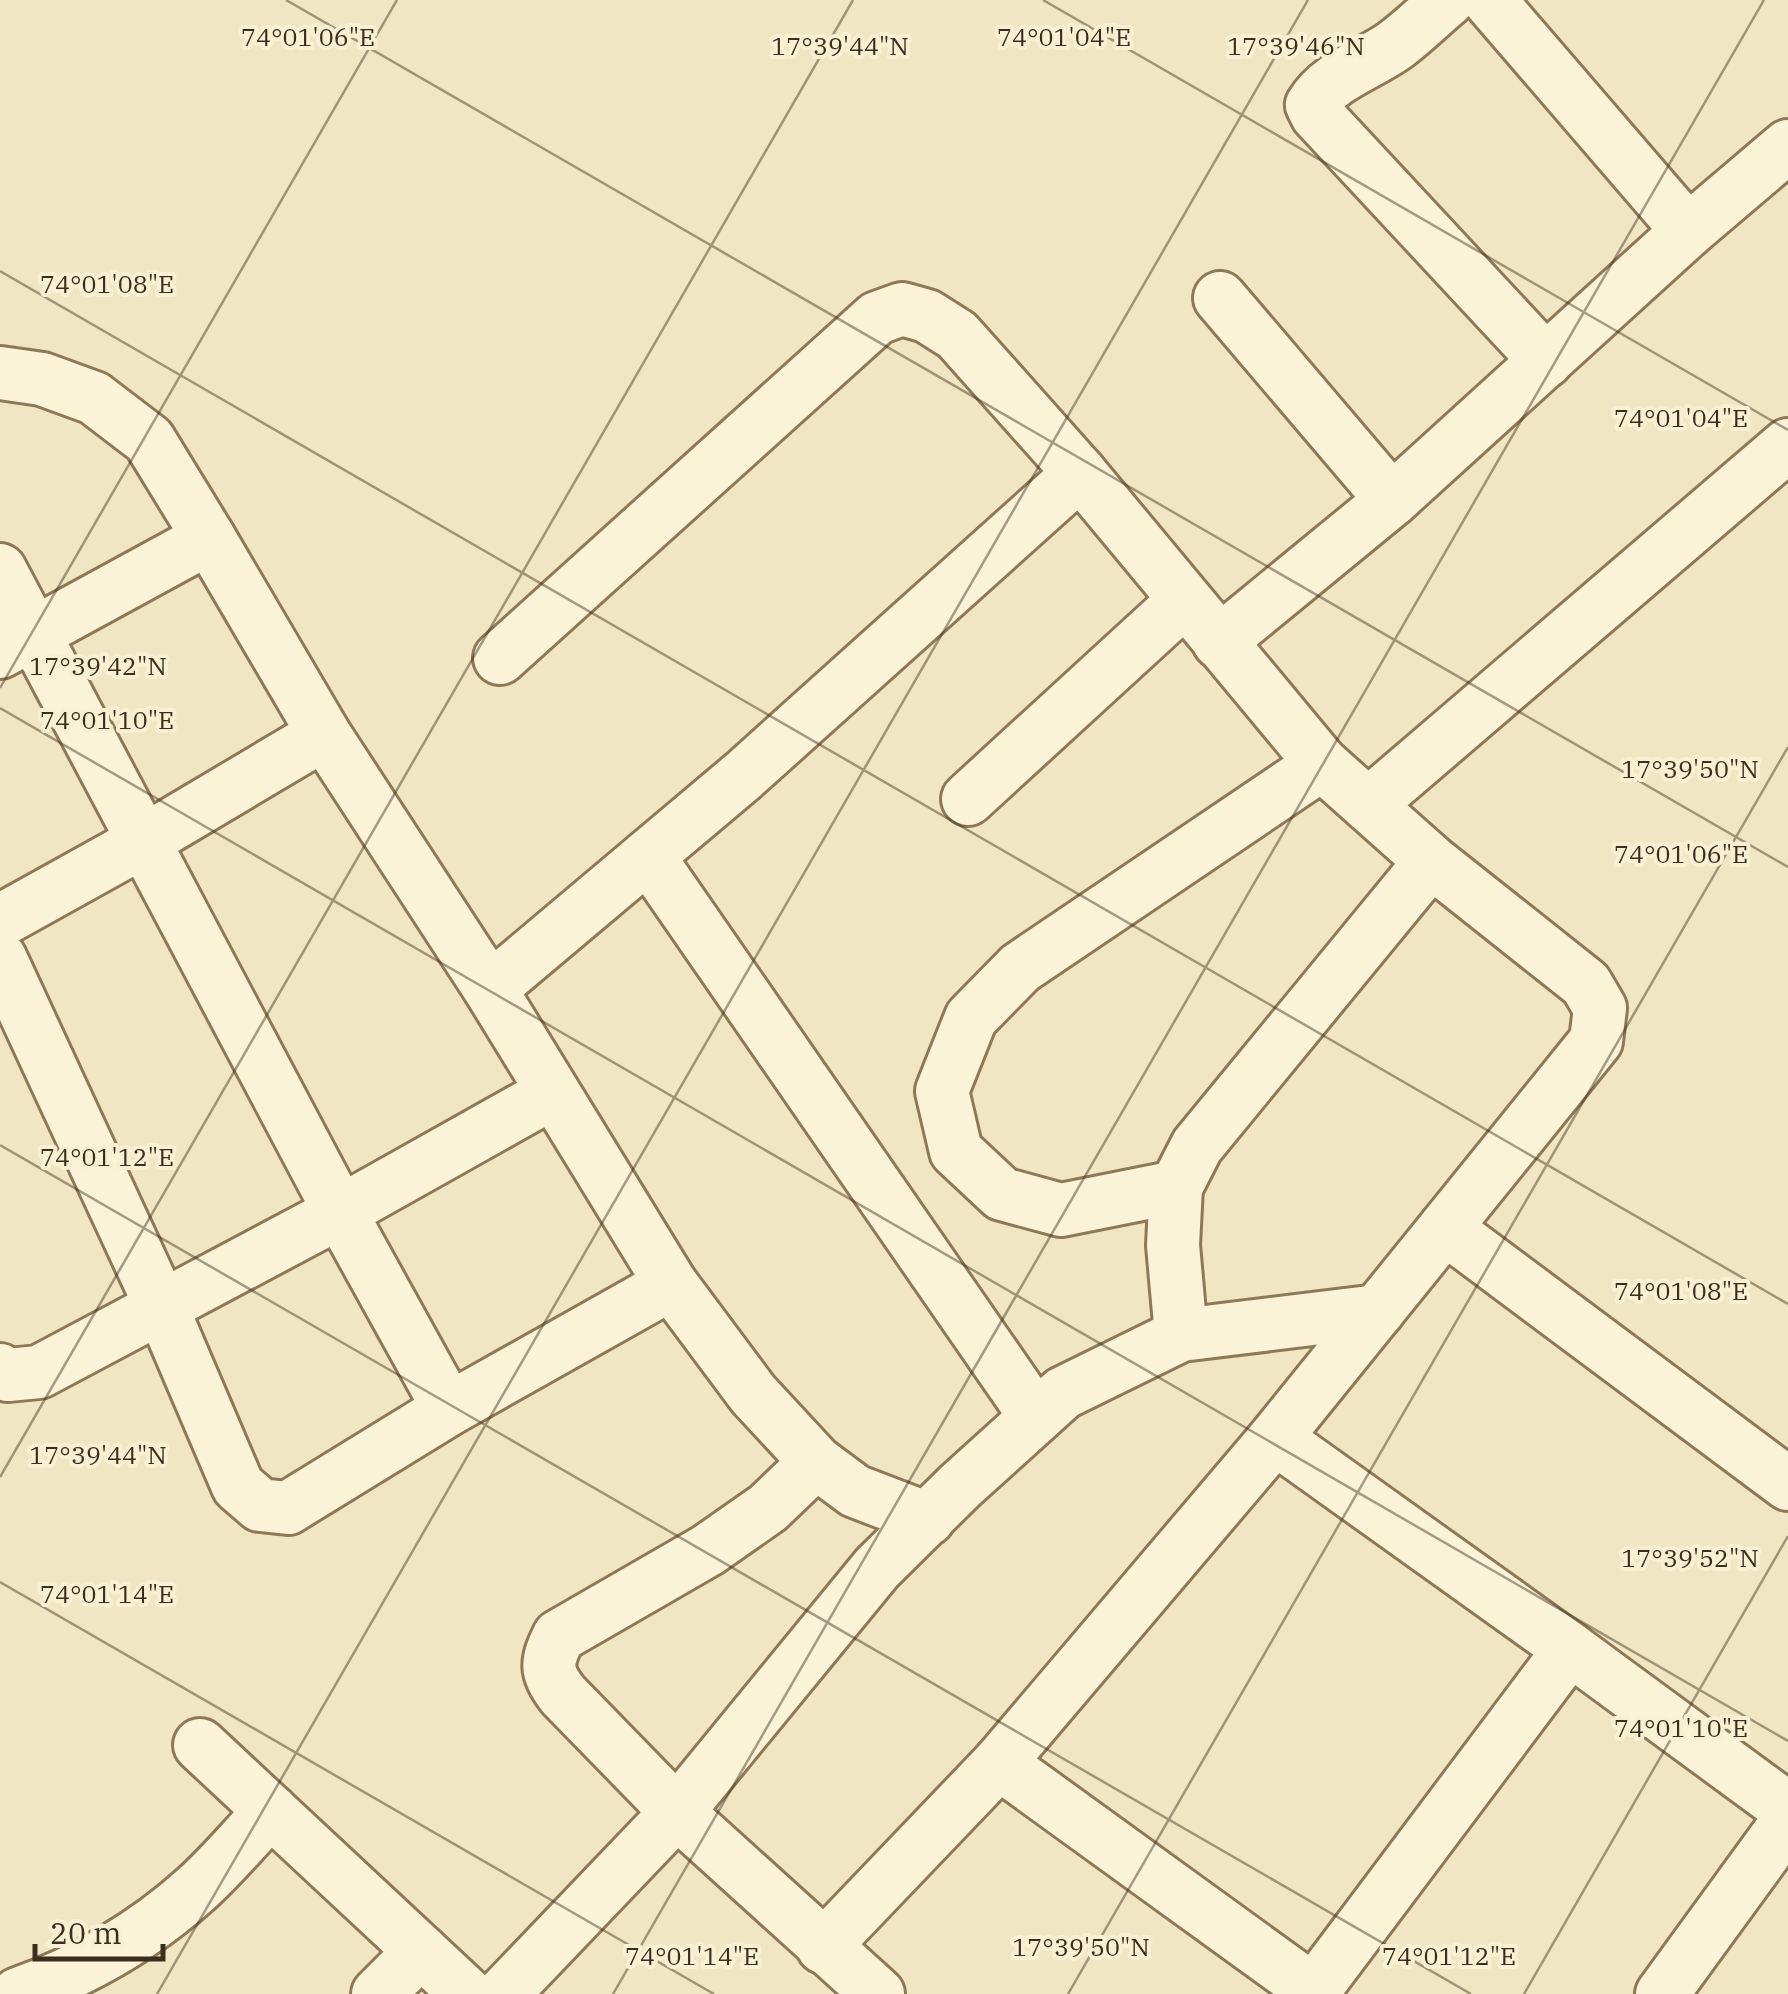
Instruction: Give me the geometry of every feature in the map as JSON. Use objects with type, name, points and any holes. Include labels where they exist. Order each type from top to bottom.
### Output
[{"type":"street","points":[[1448,0],[1394,46],[1333,82],[1312,105],[1317,116],[1546,362]]},
{"type":"street","points":[[1489,0],[1688,232]]},
{"type":"street","points":[[1220,642],[1392,500],[1788,146]]},
{"type":"street","points":[[1220,298],[1392,500]]},
{"type":"street","points":[[500,658],[877,318],[902,308],[928,316],[957,335],[1080,473],[1322,764],[1431,861],[1586,984],[1600,1008],[1596,1042],[1276,1438],[999,1763],[824,1947]]},
{"type":"street","points":[[0,374],[42,379],[94,398],[149,440],[324,734],[490,989],[671,1284],[753,1394],[816,1462],[855,1491],[928,1519]]},
{"type":"street","points":[[1368,805],[1788,445]]},
{"type":"street","points":[[490,989],[744,775],[1080,473]]},
{"type":"street","points":[[16,643],[209,538]]},
{"type":"street","points":[[0,570],[16,643],[144,841],[448,1409]]},
{"type":"street","points":[[968,799],[1185,600]]},
{"type":"street","points":[[0,922],[324,734]]},
{"type":"street","points":[[1176,1188],[1061,1210],[1002,1194],[956,1152],[942,1091],[971,1018],[1020,968],[1322,764]]},
{"type":"street","points":[[648,856],[1036,1417]]},
{"type":"street","points":[[1180,1335],[1173,1246],[1176,1188],[1196,1146],[1431,861]]},
{"type":"street","points":[[0,958],[162,1308],[238,1486],[260,1505],[288,1508],[448,1409],[671,1284]]},
{"type":"street","points":[[0,1370],[8,1374],[39,1372],[340,1212],[552,1093]]},
{"type":"street","points":[[1445,1228],[1788,1484]]},
{"type":"street","points":[[503,1994],[677,1812],[876,1568],[1063,1393],[1180,1335],[1378,1311]]},
{"type":"street","points":[[1276,1438],[1788,1809]]},
{"type":"street","points":[[816,1462],[768,1508],[708,1550],[559,1636],[550,1654],[549,1676],[562,1696],[677,1812],[878,1994]]},
{"type":"street","points":[[999,1763],[1316,1992],[1570,1649]]},
{"type":"street","points":[[200,1745],[467,1994]]},
{"type":"street","points":[[18,1994],[120,1948],[196,1889],[270,1810]]},
{"type":"street","points":[[1662,1994],[1788,1821]]},
{"type":"street","points":[[378,1994],[421,1951]]}]
